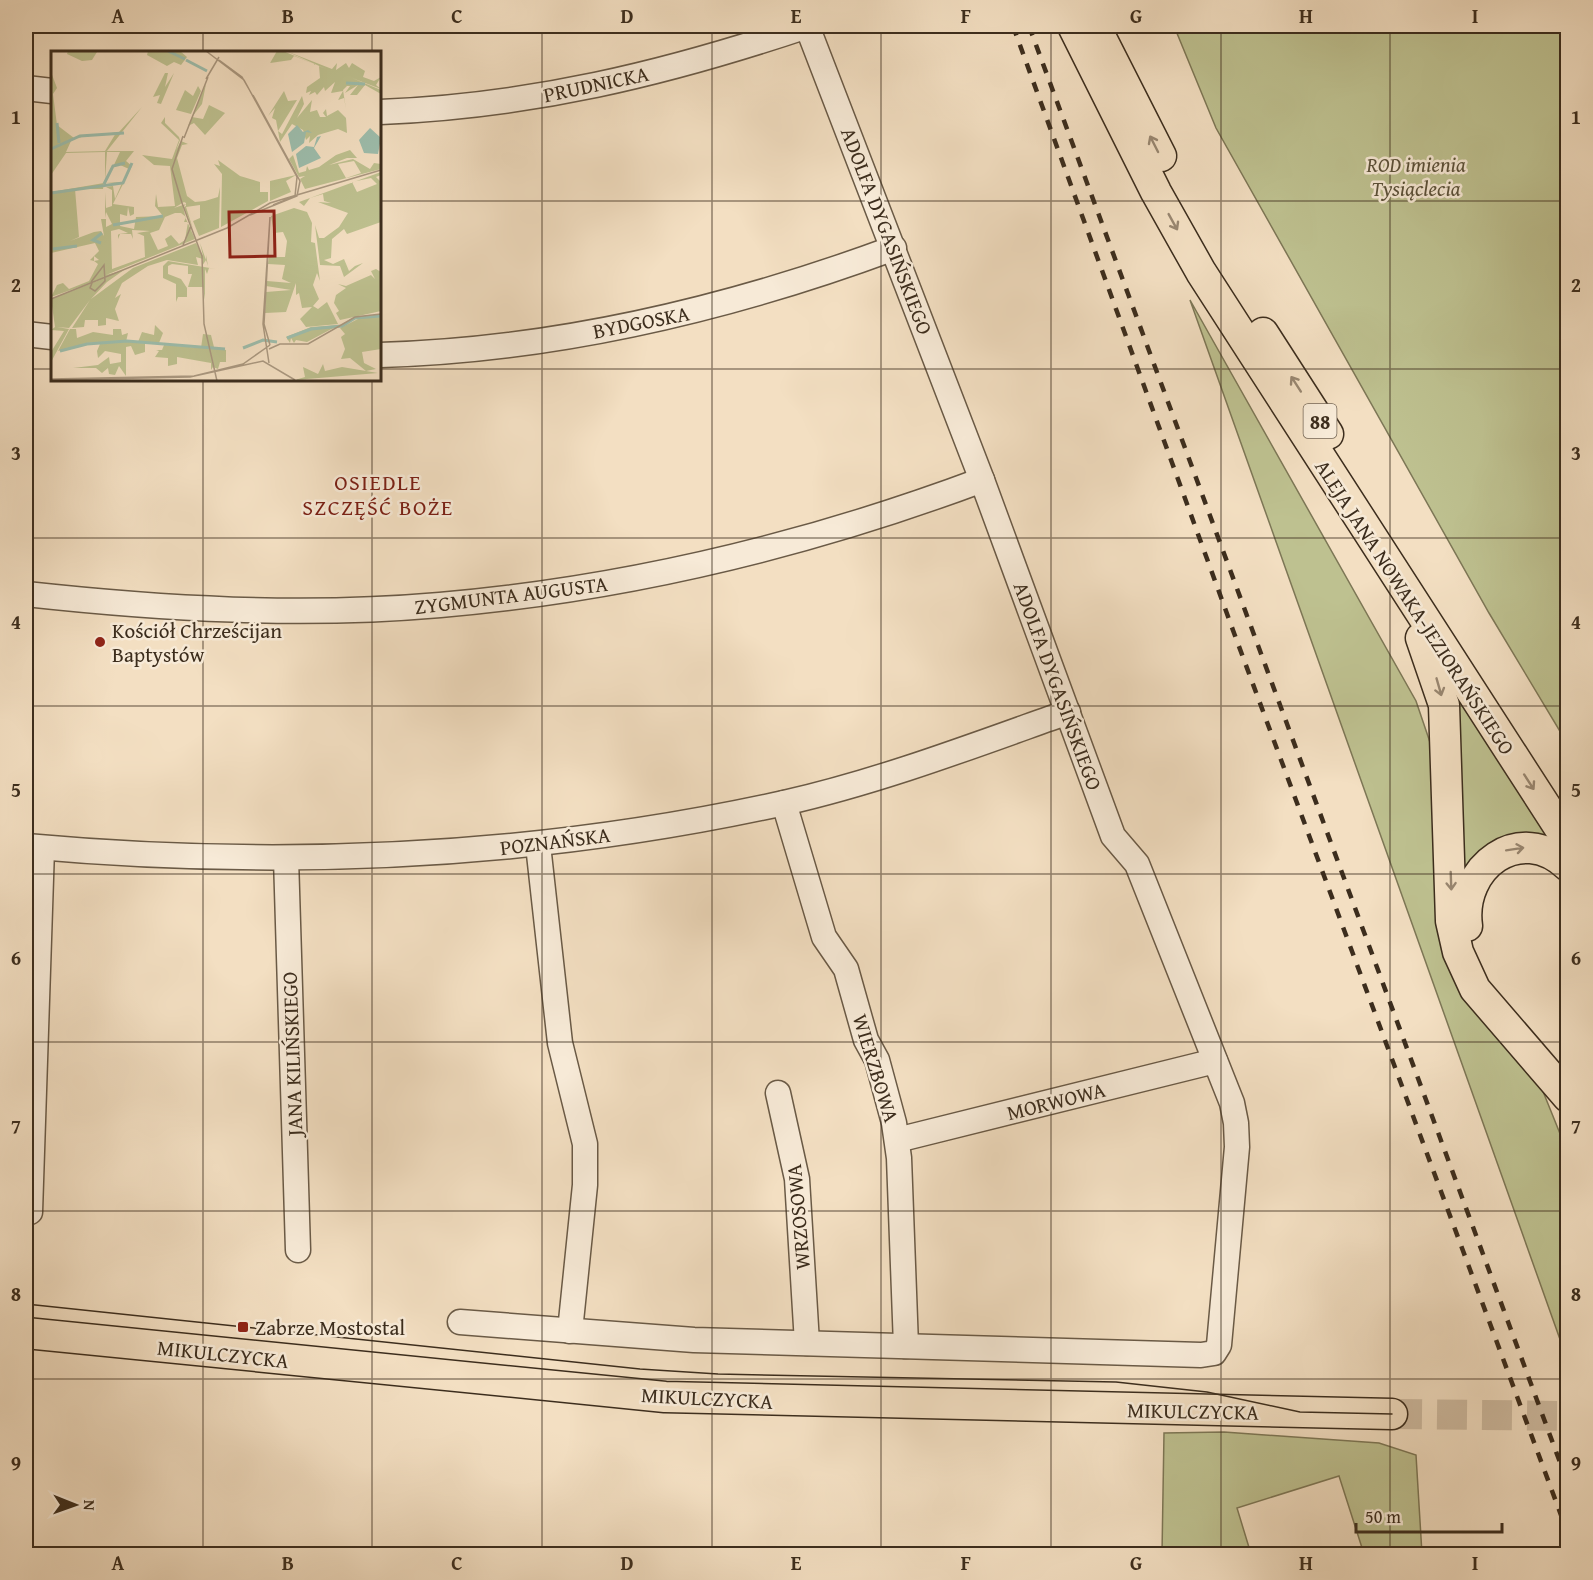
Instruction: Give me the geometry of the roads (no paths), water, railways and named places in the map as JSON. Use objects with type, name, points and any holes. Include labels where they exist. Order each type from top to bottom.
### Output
[{"type":"main road","name":"ALEJA JANA NOWAKA-JEZIORAŃSKIEGO","points":[[1073,26],[1151,182],[1201,272],[1568,841]]},
{"type":"main road","name":"ALEJA JANA NOWAKA-JEZIORAŃSKIEGO","points":[[1095,26],[1169,173],[1218,261],[1568,804]]},
{"type":"main road","points":[[1394,574],[1431,661],[1444,705],[1451,921],[1458,952],[1475,989],[1568,1097]]},
{"type":"main road","points":[[1568,866],[1557,855],[1528,847],[1505,850],[1484,866],[1472,885],[1466,919],[1470,948],[1485,981],[1568,1082]]},
{"type":"main road","name":"MIKULCZYCKA","points":[[26,1333],[665,1397],[1392,1414]]},
{"type":"street","name":"PRUDNICKA","points":[[381,112],[461,106],[577,91],[690,63],[807,26]]},
{"type":"street","name":"ADOLFA DYGASIŃSKIEGO","points":[[807,26],[982,480],[1113,836],[1137,864],[1232,1103],[1237,1147],[1218,1345],[1214,1353],[1201,1355],[906,1346]]},
{"type":"street","points":[[26,88],[51,91]]},
{"type":"street","name":"BYDGOSKA","points":[[381,355],[493,346],[664,318],[775,289],[894,248]]},
{"type":"street","points":[[26,334],[51,337]]},
{"type":"street","name":"ZYGMUNTA AUGUSTA","points":[[26,594],[102,602],[264,611],[439,606],[554,593],[728,559],[919,503],[982,480]]},
{"type":"street","name":"POZNAŃSKA","points":[[34,847],[286,858],[422,854],[538,845],[682,822],[784,802],[872,779],[1068,712]]},
{"type":"street","name":"WIERZBOWA","points":[[784,802],[824,937],[846,969],[866,1040],[877,1060],[897,1140],[906,1346]]},
{"type":"street","points":[[538,845],[560,1043],[585,1144],[585,1185],[570,1331]]},
{"type":"street","points":[[30,1212],[34,847]]},
{"type":"street","name":"JANA KILIŃSKIEGO","points":[[286,858],[298,1250]]},
{"type":"street","name":"MORWOWA","points":[[897,1140],[1215,1061]]},
{"type":"street","name":"WRZOSOWA","points":[[778,1093],[798,1190],[807,1343]]},
{"type":"street","points":[[460,1322],[694,1340],[906,1346]]},
{"type":"tunnel","points":[[1392,1414],[1568,1416]]},
{"type":"tram line","points":[[26,1304],[640,1369],[718,1374],[1116,1382],[1207,1392],[1300,1412],[1392,1414]]},
{"type":"railway","points":[[1013,26],[1234,633],[1568,1534]]},
{"type":"railway","points":[[1029,26],[1568,1484]]},
{"type":"place","name":"Kościół Chrześcijan Baptystów","points":[[100,642]]},
{"type":"place","name":"Zabrze Mostostal","points":[[243,1327]]},
{"type":"district","name":"OSIEDLE SZCZĘŚĆ BOŻE","points":[[378,494]]},
{"type":"park label","name":"ROD imienia Tysiąclecia","points":[[1416,176]]}]
